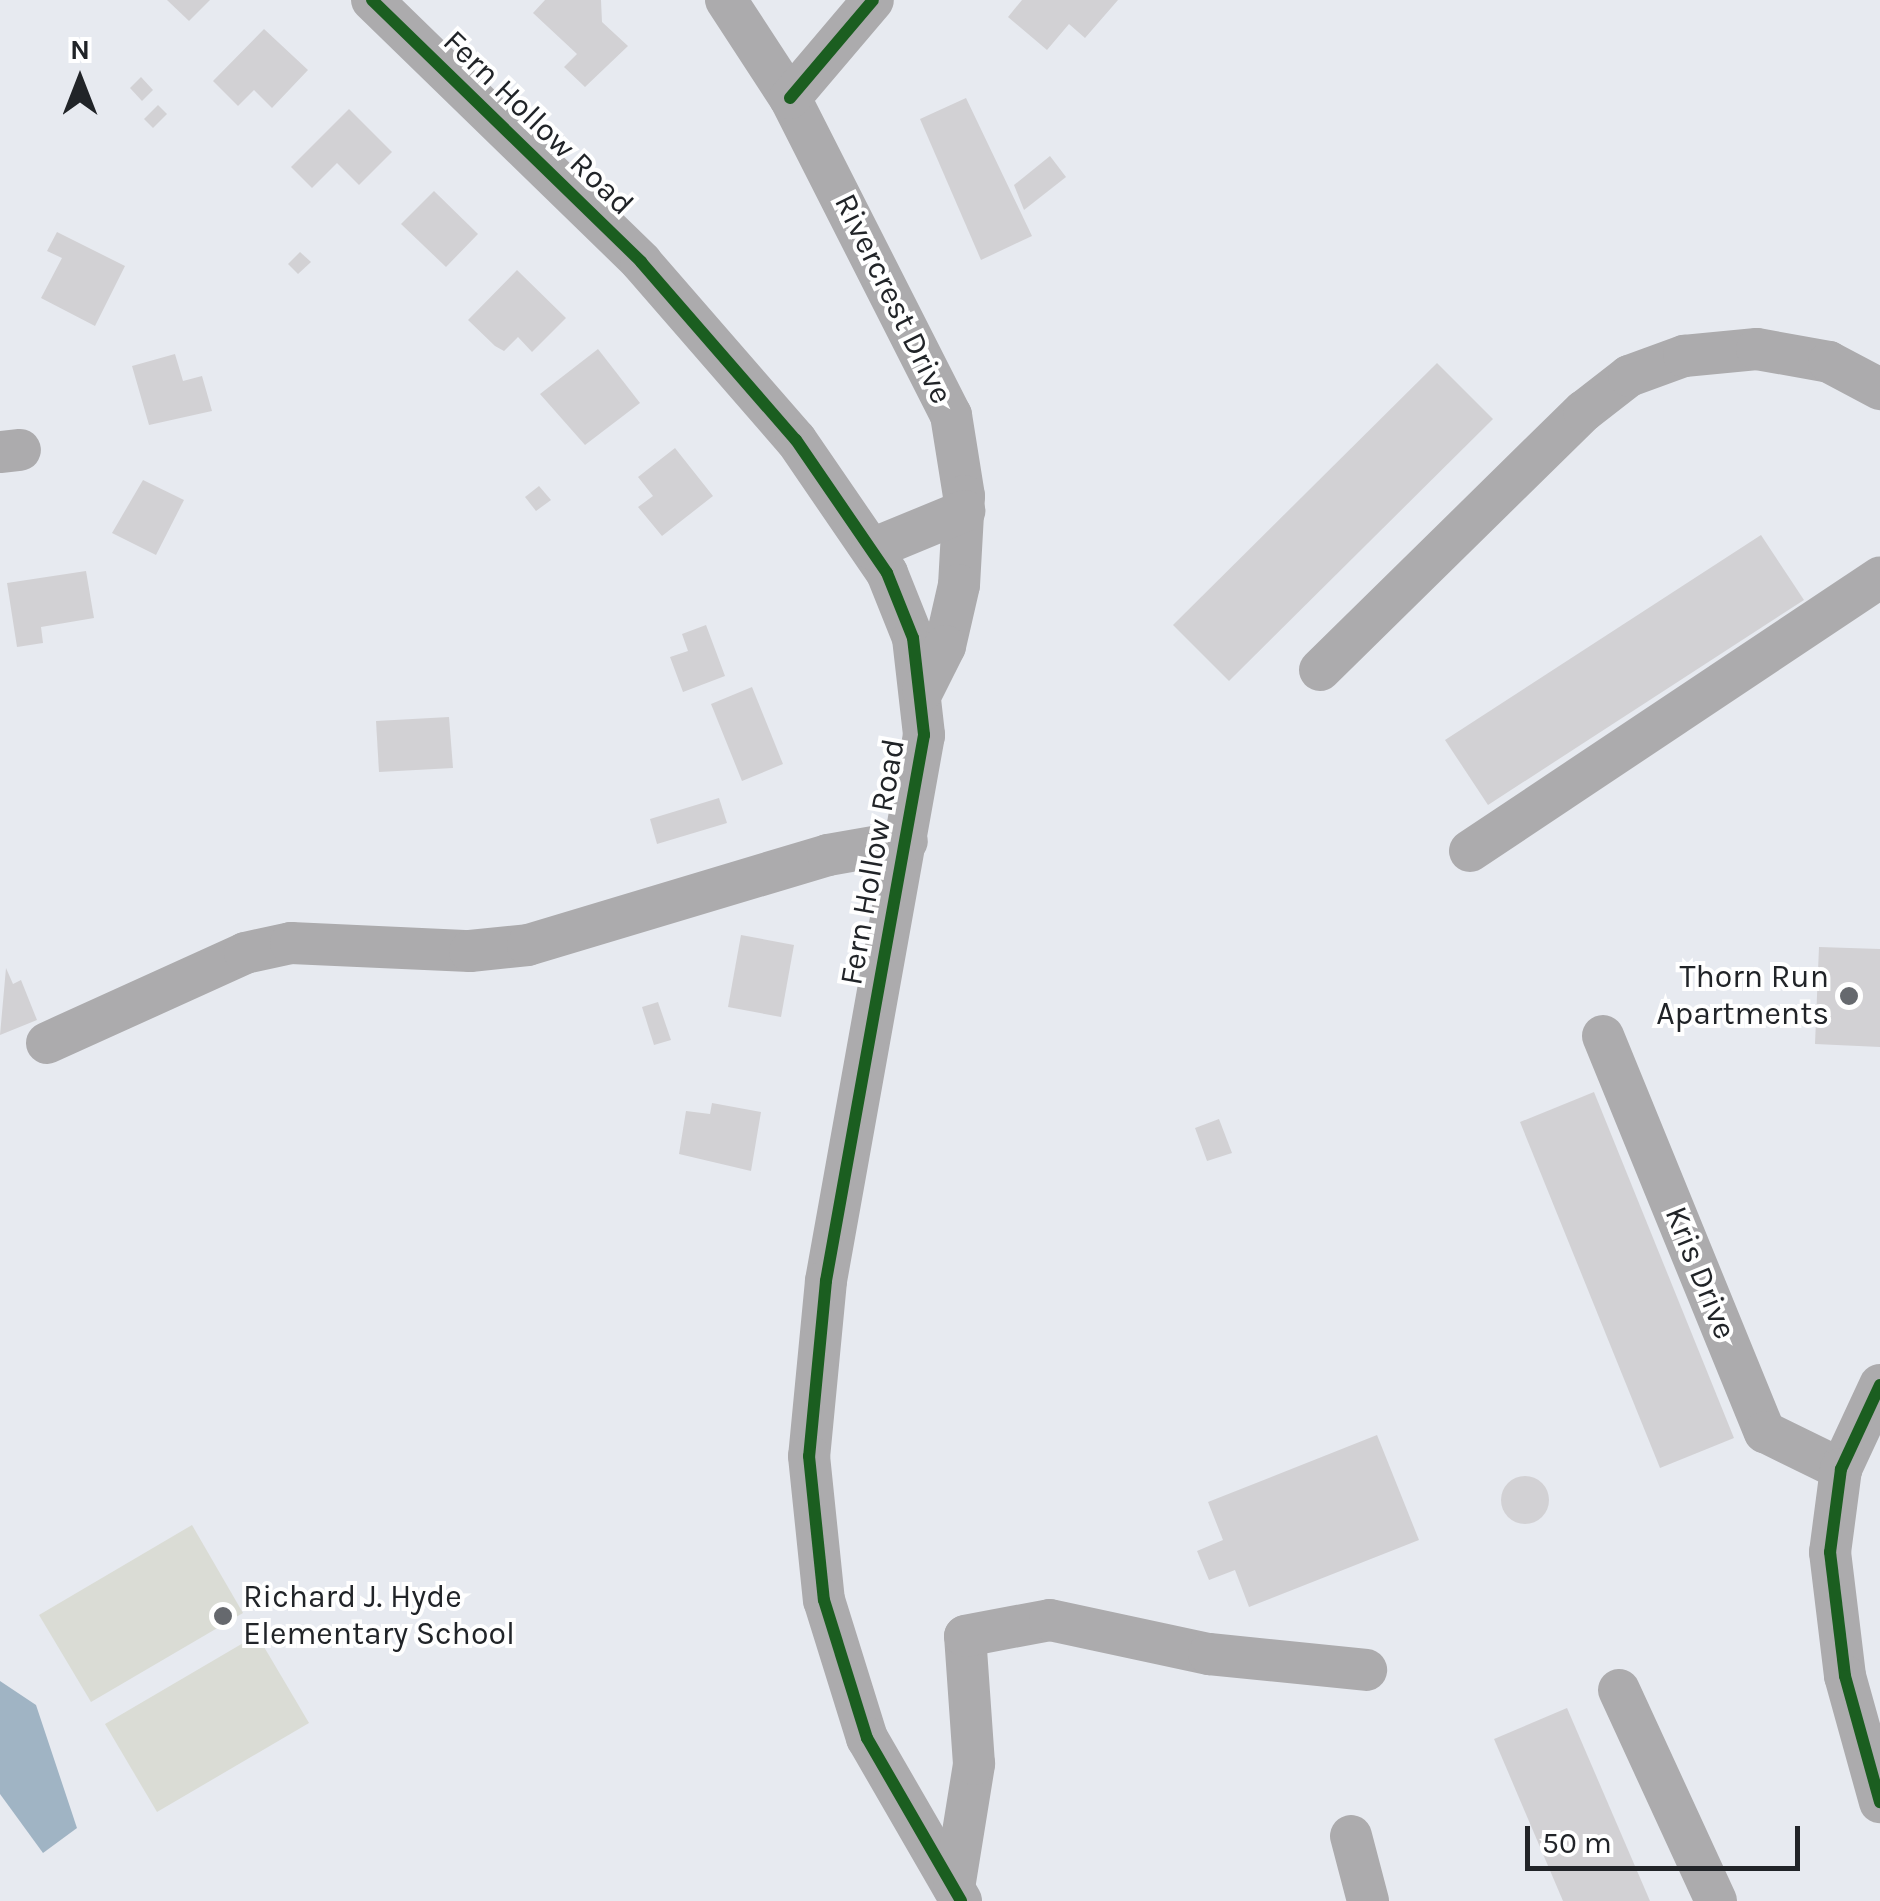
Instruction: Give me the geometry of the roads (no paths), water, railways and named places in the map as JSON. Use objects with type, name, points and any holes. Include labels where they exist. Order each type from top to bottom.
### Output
[{"type":"street","name":"Fern Hollow Road","points":[[372,0],[640,262],[796,440],[872,549],[902,604],[923,690],[907,841],[829,1262],[809,1456],[824,1600],[867,1738],[958,1895]]},
{"type":"street","name":"Rivercrest Drive","points":[[726,0],[790,98],[935,373],[960,452],[964,511],[954,617],[923,690]]},
{"type":"street","points":[[790,98],[873,0]]},
{"type":"street","points":[[1320,670],[1584,410],[1629,376],[1684,356],[1757,350],[1829,362],[1880,389]]},
{"type":"street","points":[[872,549],[964,511]]},
{"type":"street","points":[[1470,851],[1880,578]]},
{"type":"street","points":[[47,1044],[245,953],[292,943],[470,951],[528,944],[828,855],[907,841]]},
{"type":"street","name":"Kris Drive","points":[[1603,1036],[1766,1432],[1840,1469]]},
{"type":"street","points":[[1880,1385],[1840,1469],[1830,1552],[1845,1676],[1880,1802]]},
{"type":"street","points":[[958,1895],[974,1764],[965,1636],[1050,1620],[1209,1654],[1366,1670]]},
{"type":"street","points":[[1619,1690],[1716,1901]]},
{"type":"street","points":[[1351,1836],[1368,1901]]},
{"type":"water","points":[[0,1681],[36,1705],[77,1828],[43,1853],[0,1794]]},
{"type":"place","name":"Thorn Run Apartments","points":[[1849,996]]},
{"type":"place","name":"Richard J. Hyde Elementary School","points":[[223,1616]]}]
